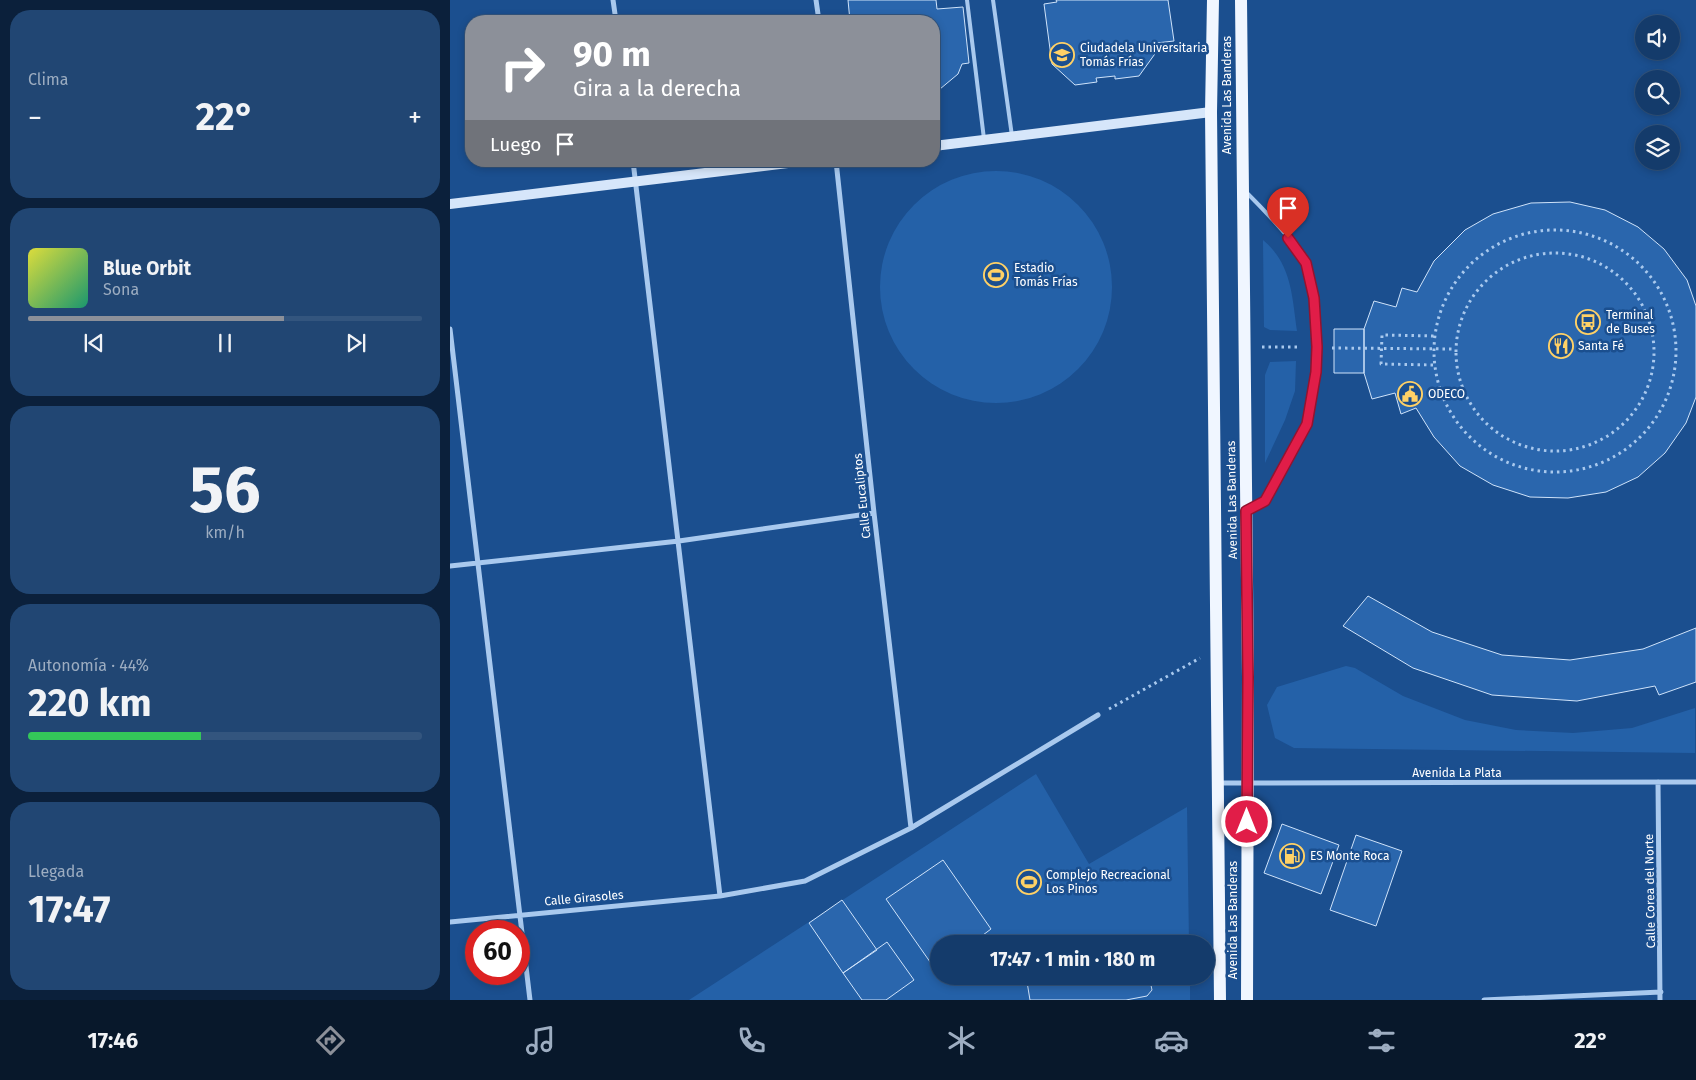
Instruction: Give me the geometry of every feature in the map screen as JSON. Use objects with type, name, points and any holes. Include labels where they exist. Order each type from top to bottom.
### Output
[{"type":"main road","name":"Avenida Las Banderas","points":[[1213,0],[1211,112],[1220,1000]]},
{"type":"main road","name":"Avenida Las Banderas","points":[[1241,0],[1241,186],[1248,677],[1246,783],[1247,1000]]},
{"type":"street","points":[[613,0],[615,15]]},
{"type":"street","points":[[816,0],[818,15]]},
{"type":"street","points":[[940,145],[1211,112]]},
{"type":"street","points":[[634,167],[720,896]]},
{"type":"street","points":[[450,204],[756,167]]},
{"type":"street","name":"Calle Eucaliptos","points":[[837,167],[874,513],[911,828]]},
{"type":"street","points":[[450,329],[530,1000]]},
{"type":"street","points":[[450,566],[679,541],[874,513]]},
{"type":"street","name":"Calle Girasoles","points":[[450,922],[720,896],[805,881],[911,828],[1098,716]]},
{"type":"street","name":"Calle Corea del Norte","points":[[1658,782],[1660,1000]]},
{"type":"street","name":"Avenida La Plata","points":[[1218,783],[1696,782]]},
{"type":"street","points":[[1484,1000],[1661,992]]},
{"type":"lane","points":[[967,0],[984,140]]},
{"type":"lane","points":[[993,0],[1012,136]]},
{"type":"lane","points":[[1241,186],[1279,226],[1306,263],[1314,298],[1317,347],[1316,372],[1307,424],[1265,501],[1246,511]]},
{"type":"path","points":[[1563,229],[1608,241],[1645,268],[1669,307],[1678,352],[1669,397],[1644,436],[1607,462],[1562,473],[1517,467],[1476,444],[1447,409],[1433,365],[1434,336],[1448,292],[1477,257],[1517,235],[1563,229]]},
{"type":"path","points":[[1558,252],[1596,260],[1628,283],[1649,316],[1655,355],[1647,393],[1624,424],[1591,445],[1552,451],[1514,443],[1482,420],[1461,387],[1455,348],[1464,310],[1486,279],[1520,258],[1558,252]]},
{"type":"path","points":[[1433,365],[1381,364],[1382,335],[1434,336]]},
{"type":"path","points":[[1261,347],[1298,348]]},
{"type":"path","points":[[1332,348],[1455,348]]},
{"type":"path","points":[[1098,716],[1216,648]]},
{"type":"shaded area","name":"Estadio Tomás Frías","points":[[996,171],[1019,173],[1040,180],[1051,185],[1078,205],[1098,232],[1103,243],[1110,264],[1112,287],[1110,310],[1103,331],[1098,342],[1078,369],[1051,389],[1040,394],[1019,401],[996,403],[973,401],[952,394],[941,389],[914,369],[894,342],[889,331],[882,310],[880,287],[882,264],[889,243],[894,232],[914,205],[941,185],[952,180],[973,173]]},
{"type":"shaded area","points":[[1263,240],[1273,249],[1285,270],[1292,294],[1297,331],[1270,330],[1264,327]]},
{"type":"shaded area","points":[[1296,361],[1295,391],[1285,420],[1265,463],[1265,375],[1270,362]]},
{"type":"shaded area","points":[[1346,666],[1355,668],[1403,696],[1465,720],[1516,730],[1573,733],[1632,728],[1695,708],[1695,753],[1294,748],[1275,738],[1267,705],[1277,687]]},
{"type":"shaded area","name":"Complejo Recreacional Los Pinos","points":[[1036,774],[1089,864],[1187,807],[1189,935],[930,935],[930,985],[1190,985],[1190,1000],[689,1000]]},
{"type":"building","points":[[848,0],[936,0],[937,9],[963,7],[969,63],[962,64],[958,74],[940,89],[940,15],[849,15]]},
{"type":"building","points":[[1056,0],[1168,0],[1174,41],[1156,43],[1157,51],[1139,76],[1115,79],[1115,76],[1096,78],[1097,82],[1075,85],[1052,64],[1044,4],[1057,2]]},
{"type":"building","points":[[1570,202],[1605,210],[1638,227],[1664,249],[1687,280],[1696,306],[1696,397],[1686,423],[1665,453],[1638,477],[1606,492],[1568,498],[1530,497],[1493,485],[1460,466],[1434,437],[1416,408],[1401,414],[1395,393],[1372,399],[1364,373],[1364,329],[1374,301],[1396,307],[1402,288],[1417,292],[1434,261],[1465,230],[1493,214],[1531,203]]},
{"type":"building","points":[[1334,329],[1364,329],[1364,373],[1334,373]]},
{"type":"building","points":[[1368,596],[1432,632],[1502,655],[1570,660],[1643,649],[1696,628],[1696,682],[1659,695],[1655,686],[1577,701],[1492,695],[1413,668],[1343,626]]},
{"type":"building","points":[[1282,824],[1339,845],[1321,894],[1264,873]]},
{"type":"building","points":[[1356,835],[1402,851],[1376,926],[1330,910]]},
{"type":"building","points":[[943,860],[991,929],[983,935],[930,935],[930,962],[886,899]]},
{"type":"building","points":[[842,900],[877,950],[843,973],[809,923]]},
{"type":"building","points":[[887,942],[914,980],[886,1000],[862,1000],[843,973]]},
{"type":"building","points":[[1028,985],[1151,985],[1152,990],[1147,996],[1126,1000],[1030,1000]]},
{"type":"place","name":"Ciudadela Universitaria Tomás Frías","points":[[1062,55]]},
{"type":"place","name":"Estadio Tomás Frías","points":[[996,275]]},
{"type":"place","name":"Terminal de Buses","points":[[1588,322]]},
{"type":"place","name":"Santa Fé","points":[[1561,346]]},
{"type":"place","name":"ODECO","points":[[1410,394]]},
{"type":"place","name":"ES Monte Roca","points":[[1292,856]]},
{"type":"place","name":"Complejo Recreacional Los Pinos","points":[[1029,882]]},
{"type":"route","points":[[1247,822],[1246,511],[1265,501],[1307,424],[1316,372],[1317,347],[1314,298],[1306,263],[1288,238]]}]
